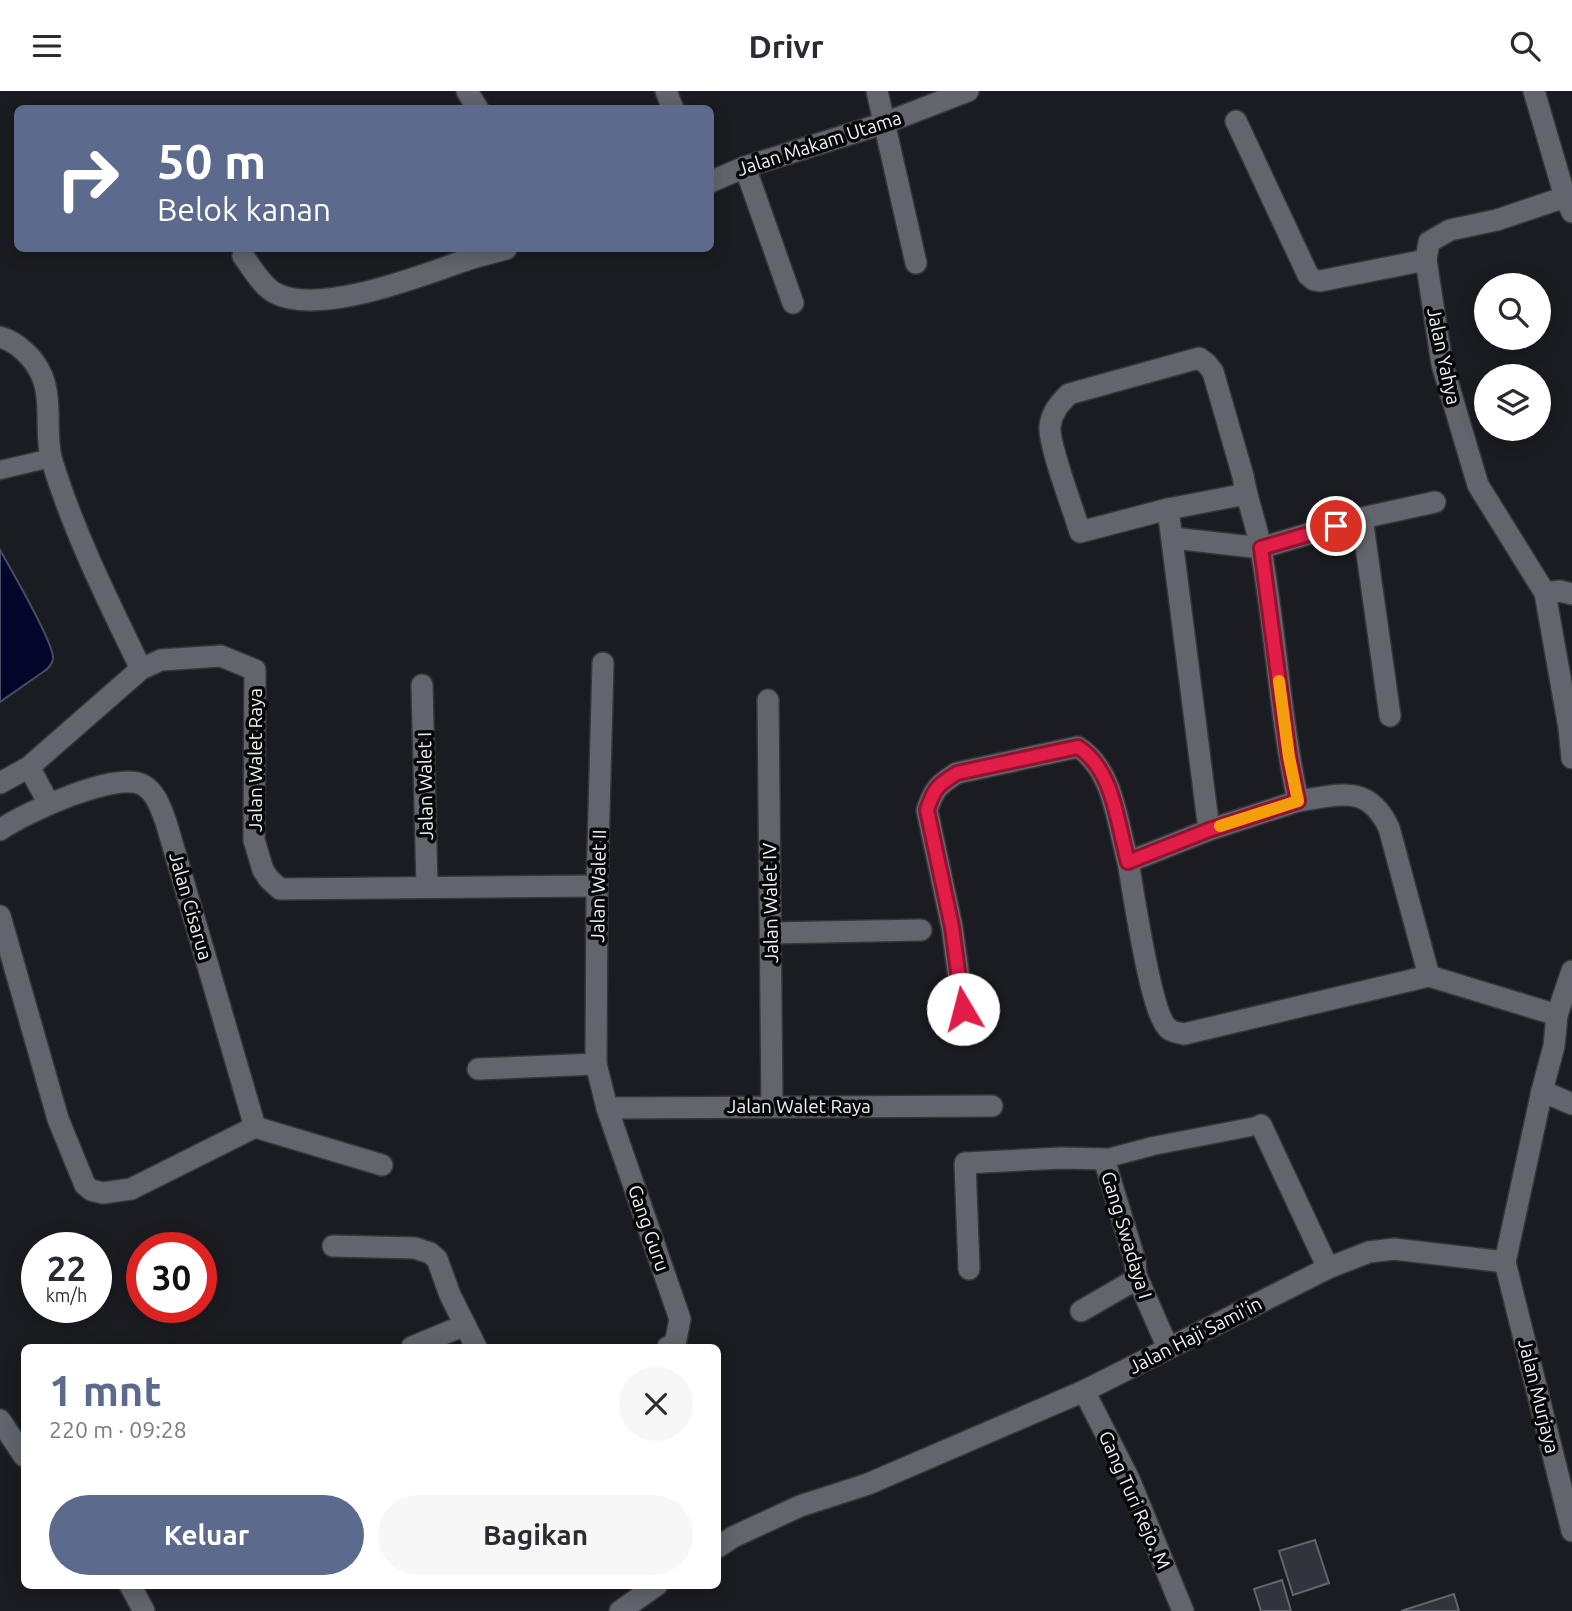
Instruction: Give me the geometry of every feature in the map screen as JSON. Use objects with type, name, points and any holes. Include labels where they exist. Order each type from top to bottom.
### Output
[{"type":"street","points":[[877,91],[916,263]]},
{"type":"street","name":"Jalan Makam Utama","points":[[714,180],[745,167],[885,123],[968,91]]},
{"type":"street","points":[[1236,121],[1308,275],[1320,281],[1426,260],[1429,242],[1450,230],[1568,205],[1535,91]]},
{"type":"street","points":[[745,167],[793,303]]},
{"type":"street","points":[[243,256],[272,291],[292,299],[309,299],[343,296],[388,286],[469,253]]},
{"type":"street","name":"Jalan Yahya","points":[[1426,260],[1442,364],[1478,485],[1545,593],[1571,728],[1572,758]]},
{"type":"street","points":[[0,337],[28,355],[42,376],[49,411],[51,458],[87,556],[141,669]]},
{"type":"street","points":[[1246,494],[1168,509],[1080,533],[1052,444],[1050,428],[1056,407],[1069,394],[1199,358],[1213,372],[1261,548],[1289,757],[1298,801]]},
{"type":"street","points":[[1173,538],[1261,548],[1362,518],[1435,502]]},
{"type":"street","points":[[1168,509],[1209,830]]},
{"type":"street","points":[[1362,518],[1390,716]]},
{"type":"street","points":[[1545,593],[1560,591],[1572,594]]},
{"type":"street","name":"Jalan Walet Raya","points":[[0,783],[29,767],[141,669],[160,660],[221,656],[255,670],[254,840],[263,870],[280,889],[597,886]]},
{"type":"street","name":"Jalan Walet II","points":[[603,663],[597,886],[596,1064],[607,1108]]},
{"type":"street","name":"Jalan Walet I","points":[[422,685],[427,887]]},
{"type":"street","name":"Jalan Walet IV","points":[[768,700],[772,1105]]},
{"type":"street","points":[[963,1009],[952,927],[927,810],[933,792],[957,773],[1078,747],[1091,755],[1105,777],[1128,862],[1153,994],[1160,1017],[1169,1029],[1184,1034],[1429,976],[1557,1015]]},
{"type":"street","points":[[29,767],[49,804]]},
{"type":"street","name":"Jalan Cisarua","points":[[0,829],[49,804],[103,785],[130,781],[144,785],[155,796],[166,821],[255,1127]]},
{"type":"street","points":[[1128,862],[1209,830],[1298,801],[1348,793],[1369,802],[1381,811],[1389,828],[1429,976]]},
{"type":"street","points":[[0,916],[58,1119],[85,1185],[91,1190],[103,1193],[131,1189],[255,1127],[382,1165]]},
{"type":"street","points":[[771,933],[920,930]]},
{"type":"street","points":[[1506,1262],[1544,1082],[1554,1047],[1557,1015],[1572,971]]},
{"type":"street","points":[[478,1069],[596,1064]]},
{"type":"street","points":[[1544,1082],[1572,1104]]},
{"type":"street","name":"Jalan Walet Raya","points":[[607,1108],[772,1105],[992,1106]]},
{"type":"street","name":"Gang Guru","points":[[607,1108],[680,1319],[674,1344]]},
{"type":"street","points":[[1261,1125],[1328,1268]]},
{"type":"street","points":[[969,1269],[965,1164],[1061,1158],[1104,1159]]},
{"type":"street","name":"Gang Swadaya I","points":[[1104,1159],[1135,1261],[1136,1275],[1168,1349]]},
{"type":"street","points":[[333,1246],[415,1248],[430,1253],[437,1259],[450,1295],[474,1344]]},
{"type":"street","name":"Jalan Haji Sami'in","points":[[721,1545],[800,1506],[868,1484],[1084,1391],[1328,1268],[1369,1252],[1394,1249],[1506,1262]]},
{"type":"street","name":"Jalan Murjaya","points":[[1506,1262],[1572,1531]]},
{"type":"street","points":[[1081,1311],[1133,1281],[1136,1275]]},
{"type":"street","points":[[419,1344],[465,1325]]},
{"type":"street","name":"Gang Turi Rejo. M","points":[[1084,1391],[1129,1479],[1183,1611]]},
{"type":"street","points":[[0,1420],[21,1452]]},
{"type":"street","points":[[132,1589],[142,1610]]},
{"type":"street","points":[[624,1599],[648,1589]]},
{"type":"lane","points":[[0,470],[51,458]]},
{"type":"lane","points":[[1104,1159],[1153,1146],[1261,1125]]},
{"type":"water","points":[[0,550],[40,623],[53,659],[47,670],[0,702]]},
{"type":"building","points":[[1315,1540],[1329,1583],[1293,1595],[1279,1551]]},
{"type":"building","points":[[1282,1580],[1291,1611],[1261,1611],[1254,1589]]},
{"type":"building","points":[[1454,1594],[1459,1611],[1401,1611]]},
{"type":"slow traffic","points":[[1220,826],[1298,801],[1279,681]]},
{"type":"route","points":[[963,1009],[952,927],[927,810],[933,792],[957,773],[1078,747],[1091,755],[1105,777],[1128,862],[1209,830],[1298,801],[1289,757],[1261,548],[1336,526]]}]
